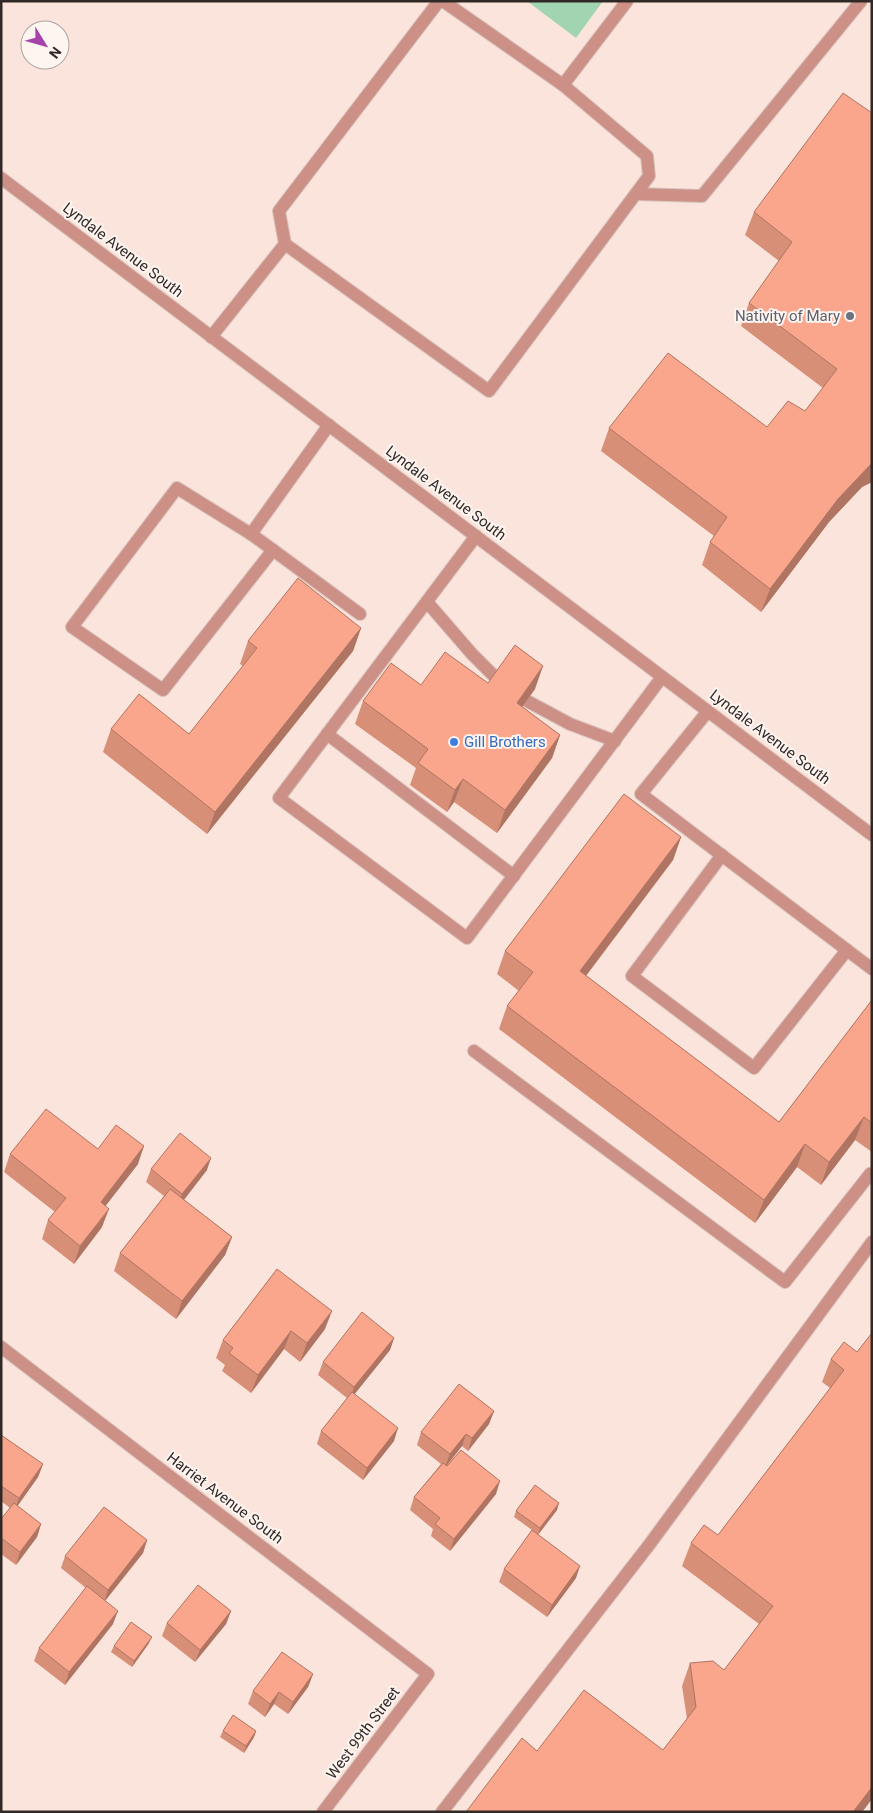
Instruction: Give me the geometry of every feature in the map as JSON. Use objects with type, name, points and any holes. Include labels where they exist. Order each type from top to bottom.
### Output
[{"type":"street","points":[[439,1],[279,211],[286,244],[489,391],[650,176],[647,156],[563,85],[443,1]]},
{"type":"street","points":[[563,85],[627,1]]},
{"type":"street","points":[[636,194],[702,196],[861,1]]},
{"type":"street","name":"Lyndale Avenue South","points":[[1,178],[872,835]]},
{"type":"street","points":[[211,337],[286,244]]},
{"type":"street","points":[[251,534],[329,425]]},
{"type":"street","points":[[273,550],[163,690],[72,627],[177,488],[251,534],[273,550],[360,614]]},
{"type":"street","points":[[476,536],[279,798],[467,938],[662,677]]},
{"type":"street","points":[[427,602],[472,654],[498,680]]},
{"type":"street","points":[[527,701],[570,724],[615,741]]},
{"type":"street","points":[[708,711],[641,794],[872,969]]},
{"type":"street","points":[[327,734],[514,876]]},
{"type":"street","points":[[722,855],[632,976],[647,988],[754,1068],[847,950]]},
{"type":"street","points":[[474,1051],[785,1282],[870,1174],[872,1175]]},
{"type":"street","points":[[442,1812],[649,1545],[872,1242]]},
{"type":"street","name":"Harriet Avenue South","points":[[1,1348],[428,1674]]},
{"type":"street","name":"West 99th Street","points":[[322,1812],[428,1674]]},
{"type":"green space","points":[[527,1],[603,1],[576,38]]},
{"type":"building","points":[[843,93],[872,113],[872,463],[838,499],[770,589],[710,542],[727,517],[609,428],[668,353],[767,427],[788,401],[805,411],[837,369],[749,303],[792,242],[754,212]]},
{"type":"building","points":[[298,578],[361,628],[215,812],[111,729],[139,694],[189,734],[257,648],[248,641]]},
{"type":"building","name":"Gill Brothers","points":[[515,645],[543,666],[517,703],[560,735],[505,810],[463,779],[455,790],[418,763],[428,749],[363,701],[391,663],[421,685],[445,652],[488,683]]},
{"type":"building","points":[[624,794],[681,837],[580,971],[779,1122],[872,1000],[872,1123],[864,1117],[829,1162],[805,1144],[764,1200],[507,1006],[533,972],[505,951]]},
{"type":"building","points":[[46,1109],[98,1149],[116,1125],[144,1146],[101,1202],[109,1209],[80,1246],[48,1220],[66,1198],[10,1154]]},
{"type":"building","points":[[180,1133],[211,1158],[182,1194],[151,1169]]},
{"type":"building","points":[[170,1189],[232,1237],[182,1301],[120,1253]]},
{"type":"building","points":[[277,1269],[332,1311],[307,1343],[291,1331],[258,1375],[229,1353],[233,1348],[223,1340]]},
{"type":"building","points":[[362,1312],[394,1338],[354,1387],[323,1362]]},
{"type":"building","points":[[872,1333],[872,1787],[853,1812],[466,1812],[522,1738],[537,1751],[584,1690],[663,1750],[696,1707],[690,1663],[713,1661],[724,1670],[773,1606],[691,1543],[704,1525],[718,1535],[844,1370],[831,1359],[844,1342],[857,1352]]},
{"type":"building","points":[[459,1384],[494,1411],[472,1438],[466,1434],[450,1454],[421,1432]]},
{"type":"building","points":[[352,1392],[398,1428],[367,1468],[321,1431]]},
{"type":"building","points":[[1,1435],[43,1464],[19,1498],[1,1486]]},
{"type":"building","points":[[461,1450],[500,1481],[454,1539],[435,1524],[440,1518],[414,1497],[443,1463],[447,1466]]},
{"type":"building","points":[[535,1485],[559,1503],[540,1528],[516,1511]]},
{"type":"building","points":[[14,1503],[41,1524],[20,1552],[1,1538],[1,1519]]},
{"type":"building","points":[[104,1507],[147,1540],[108,1590],[65,1556]]},
{"type":"building","points":[[532,1530],[580,1566],[552,1605],[504,1569]]},
{"type":"building","points":[[198,1585],[231,1611],[200,1650],[167,1623]]},
{"type":"building","points":[[87,1586],[118,1611],[69,1672],[39,1648]]},
{"type":"building","points":[[131,1622],[152,1637],[134,1661],[114,1646]]},
{"type":"building","points":[[282,1652],[313,1674],[293,1702],[279,1692],[270,1704],[253,1691]]},
{"type":"building","points":[[233,1715],[256,1731],[246,1746],[223,1731]]},
{"type":"place","name":"Nativity of Mary","points":[[850,316]]},
{"type":"place","name":"Gill Brothers","points":[[454,742]]}]
